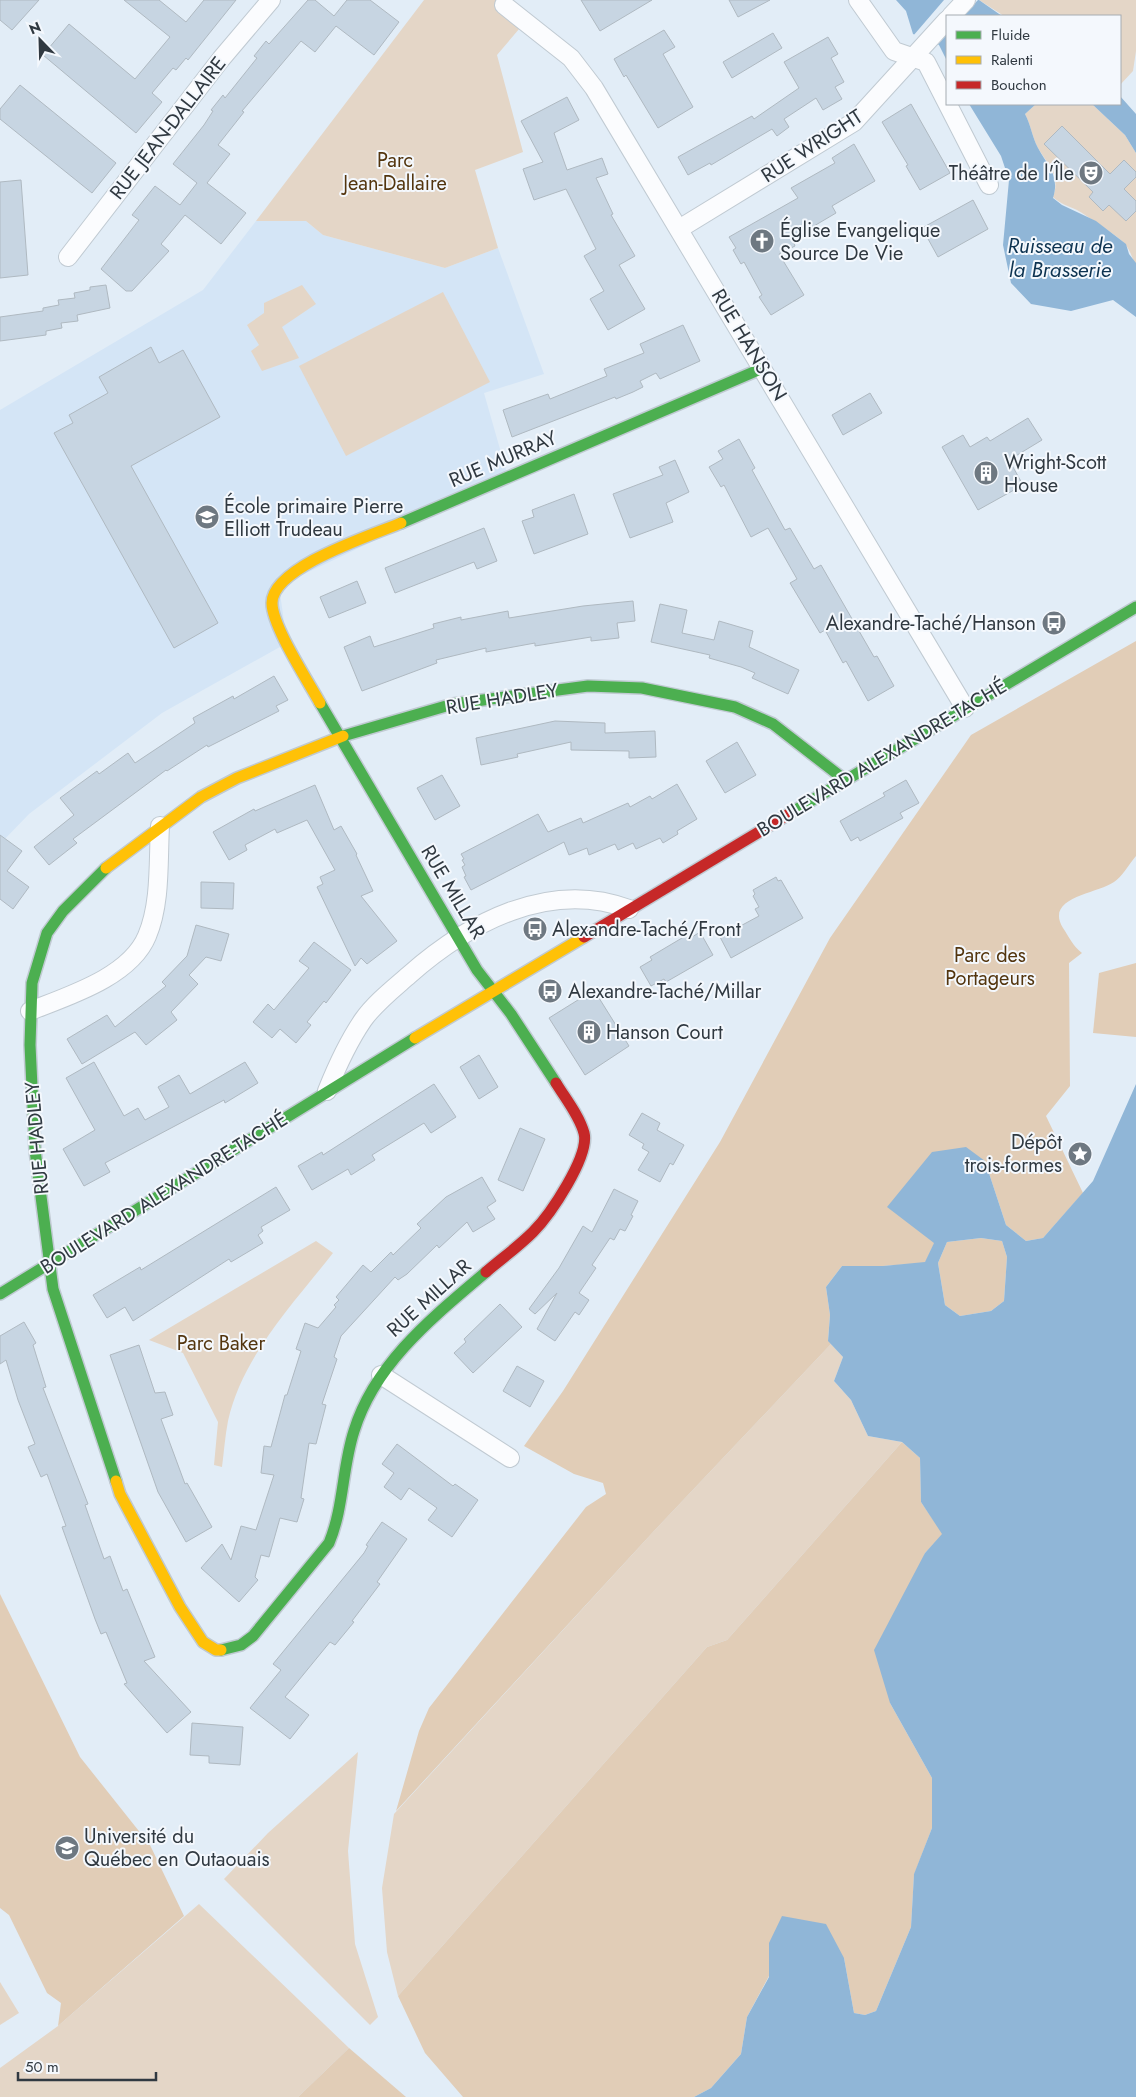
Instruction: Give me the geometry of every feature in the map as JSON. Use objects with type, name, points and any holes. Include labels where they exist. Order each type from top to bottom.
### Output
[{"type":"street","name":"RUE JEAN-DALLAIRE","points":[[68,257],[221,59],[271,0]]},
{"type":"street","points":[[858,0],[894,51],[919,52],[946,101]]},
{"type":"street","points":[[952,15],[966,0]]},
{"type":"street","name":"RUE HANSON","points":[[504,5],[579,66],[763,368],[965,708]]},
{"type":"street","name":"RUE WRIGHT","points":[[679,230],[854,122],[946,21]]},
{"type":"street","points":[[948,105],[989,186]]},
{"type":"street","name":"RUE MURRAY","points":[[272,603],[279,586],[297,570],[320,556],[763,368]]},
{"type":"street","name":"RUE MILLAR","points":[[50,1264],[53,1289],[120,1494],[196,1633],[203,1642],[216,1650],[231,1649],[242,1645],[253,1636],[329,1543],[336,1526],[357,1419],[381,1375],[404,1346],[434,1317],[532,1232],[554,1206],[584,1150],[584,1132],[572,1108],[457,937],[287,643],[278,624],[272,603]]},
{"type":"street","name":"BOULEVARD ALEXANDRE-TACHÉ","points":[[0,1294],[327,1091],[1136,607]]},
{"type":"street","name":"RUE HADLEY","points":[[50,1264],[36,1150],[30,1046],[30,1011],[38,957],[47,933],[63,911],[106,868],[201,797],[237,778],[341,738],[453,704],[588,686],[642,688],[735,707],[773,724],[846,780]]},
{"type":"street","points":[[30,1011],[84,990],[106,978],[129,960],[147,938],[155,908],[160,826]]},
{"type":"street","points":[[327,1091],[339,1061],[364,1018],[388,992],[437,951],[457,937],[519,908],[541,902],[586,899],[608,901],[629,909]]},
{"type":"street","points":[[381,1375],[510,1458]]},
{"type":"shaded area","name":"École primaire Pierre Elliott Trudeau","points":[[256,221],[306,221],[323,235],[445,268],[498,248],[544,374],[484,393],[508,477],[279,586],[287,643],[162,713],[29,814],[0,844],[0,410],[203,290]]},
{"type":"green space","name":"Parc Jean-Dallaire","points":[[424,0],[501,0],[525,22],[497,55],[523,152],[475,170],[498,248],[445,268],[323,235],[306,221],[256,221]]},
{"type":"green space","points":[[979,0],[1136,0],[1136,51],[1133,71],[1121,84],[1121,15],[1002,15]]},
{"type":"green space","points":[[1035,105],[1093,105],[1125,135],[1136,153],[1136,276],[1131,255],[1122,241],[1087,216],[1053,197],[1055,183],[1052,171],[1036,144],[1025,114]]},
{"type":"green space","points":[[302,285],[316,304],[282,327],[299,358],[262,371],[251,351],[259,345],[247,325],[264,313],[264,303]]},
{"type":"green space","points":[[443,292],[490,382],[346,456],[299,366]]},
{"type":"green space","name":"Parc des Portageurs","points":[[1136,641],[1136,856],[1117,880],[1066,903],[1061,909],[1059,918],[1069,938],[1082,953],[1069,963],[1070,1086],[1046,1116],[1083,1193],[1043,1238],[1026,1241],[1006,1225],[985,1161],[934,1244],[925,1263],[842,1266],[826,1287],[830,1315],[828,1340],[831,1344],[654,1531],[396,1811],[419,1731],[429,1708],[586,1507],[606,1494],[603,1483],[574,1474],[524,1446],[563,1391],[720,1142],[830,938],[971,735]]},
{"type":"green space","points":[[1136,963],[1136,1037],[1093,1033],[1099,973]]},
{"type":"green space","points":[[981,1238],[1002,1241],[1007,1257],[1004,1301],[991,1311],[960,1316],[945,1305],[938,1263],[947,1242]]},
{"type":"green space","name":"Parc Baker","points":[[316,1241],[333,1253],[286,1312],[257,1353],[235,1397],[228,1421],[222,1467],[214,1465],[218,1422],[183,1353],[149,1340]]},
{"type":"green space","points":[[831,1344],[843,1357],[834,1381],[851,1400],[868,1436],[902,1442],[727,1640],[707,1647],[398,1996],[387,1952],[382,1888],[394,1814],[654,1531]]},
{"type":"green space","points":[[902,1442],[920,1458],[921,1502],[943,1534],[925,1553],[890,1703],[932,1778],[932,1828],[914,1875],[911,1927],[876,2011],[865,2015],[854,2013],[844,1958],[769,1943],[769,1976],[747,2017],[741,2054],[711,2088],[694,2097],[463,2097],[425,2053],[398,1996],[707,1647],[727,1640]]},
{"type":"green space","name":"Université du Québec en Outaouais","points":[[0,1594],[80,1757],[150,1845],[184,1916],[58,2026],[61,2003],[47,1993],[9,1915],[0,1908]]},
{"type":"green space","points":[[358,1752],[348,1851],[355,1944],[378,2017],[370,2025],[224,1879],[268,1833]]},
{"type":"green space","points":[[199,1904],[349,2048],[298,2097],[0,2097],[0,2068],[58,2026]]},
{"type":"green space","points":[[0,1982],[19,2013],[0,2025]]},
{"type":"green space","points":[[349,2048],[406,2097],[298,2097]]},
{"type":"water","points":[[896,0],[979,0],[1001,15],[946,15],[946,59],[939,45],[913,34],[906,11]]},
{"type":"water","points":[[1121,97],[1136,114],[1136,153],[1125,135],[1093,105],[1121,105]]},
{"type":"water","name":"Ruisseau de la Brasserie","points":[[970,105],[1035,105],[1025,114],[1036,144],[1054,177],[1055,190],[1053,198],[1062,205],[1096,221],[1126,244],[1129,254],[1136,263],[1136,317],[1113,300],[1071,311],[1031,304],[1011,283],[1003,245],[1009,180],[1001,156]]},
{"type":"water","points":[[1136,1084],[1136,2097],[694,2097],[711,2088],[741,2054],[747,2017],[769,1977],[769,1943],[782,1916],[826,1924],[844,1958],[854,2013],[865,2015],[876,2011],[911,1927],[914,1874],[932,1828],[932,1778],[890,1703],[874,1650],[925,1553],[942,1534],[921,1502],[920,1458],[902,1442],[868,1436],[851,1400],[834,1381],[843,1357],[828,1341],[830,1315],[826,1287],[842,1266],[883,1266],[925,1262],[934,1243],[887,1207],[932,1152],[966,1147],[985,1161],[1006,1225],[1026,1241],[1043,1238],[1093,1181]],"holes":[[[981,1238],[1002,1241],[1007,1257],[1004,1301],[991,1311],[960,1316],[945,1305],[938,1263],[947,1242]]]},
{"type":"pier","points":[[944,0],[978,0],[964,15],[946,15],[946,35],[936,47],[913,36]]},
{"type":"building","points":[[0,0],[39,0],[12,30],[0,20]]},
{"type":"building","points":[[124,0],[159,0],[186,22],[204,0],[236,0],[188,60],[186,58],[176,70],[173,68],[152,93],[162,102],[136,133],[43,55],[69,24],[135,79],[170,37]]},
{"type":"building","points":[[308,0],[315,0],[334,16],[347,0],[370,0],[399,22],[374,55],[336,26],[315,52],[301,41],[242,111],[244,112],[218,145],[230,154],[207,183],[246,213],[221,244],[185,215],[161,244],[169,251],[132,291],[126,291],[101,269],[139,220],[132,215],[155,186],[180,205],[197,183],[173,164],[204,125],[213,111],[211,110],[223,95],[225,98],[257,58],[254,56],[266,41],[269,44]]},
{"type":"building","points":[[581,0],[652,0],[600,31]]},
{"type":"building","points":[[729,0],[770,0],[738,17]]},
{"type":"building","points":[[664,30],[675,47],[663,54],[693,107],[658,128],[626,75],[624,77],[614,59]]},
{"type":"building","points":[[773,33],[782,48],[732,78],[723,62]]},
{"type":"building","points":[[828,37],[838,54],[831,58],[844,82],[835,87],[842,99],[823,110],[816,98],[784,119],[789,127],[777,136],[772,129],[711,165],[710,163],[688,175],[678,157],[752,116],[754,119],[799,88],[784,62]]},
{"type":"building","points":[[20,85],[116,163],[92,193],[0,119],[0,109]]},
{"type":"building","points":[[567,97],[579,120],[554,133],[567,170],[602,158],[608,174],[596,178],[613,214],[611,215],[635,256],[619,265],[645,309],[608,330],[590,299],[604,291],[584,256],[596,249],[566,189],[534,200],[523,169],[543,162],[521,121]]},
{"type":"building","points":[[911,104],[950,173],[920,190],[906,166],[908,165],[882,122]]},
{"type":"building","name":"Théâtre de l'Île","points":[[1062,126],[1110,174],[1124,160],[1136,172],[1136,177],[1124,189],[1136,201],[1136,211],[1126,221],[1109,205],[1103,211],[1089,197],[1093,192],[1044,144]]},
{"type":"building","points":[[854,144],[875,181],[832,206],[836,213],[792,239],[795,246],[779,254],[804,295],[771,315],[759,297],[762,295],[744,262],[741,264],[733,250],[736,248],[729,237],[798,198],[791,188],[835,163],[832,158]]},
{"type":"building","points":[[21,180],[28,275],[0,278],[0,182]]},
{"type":"building","points":[[973,200],[988,229],[938,257],[922,228]]},
{"type":"building","points":[[106,285],[110,308],[77,315],[78,321],[61,323],[62,328],[46,331],[46,335],[0,341],[0,317],[43,311],[43,308],[59,305],[58,300],[75,298],[74,293],[90,290],[90,287]]},
{"type":"building","points":[[683,325],[700,361],[660,379],[656,373],[640,381],[643,387],[633,392],[616,399],[615,397],[512,437],[503,410],[548,394],[550,399],[607,376],[604,369],[644,353],[640,344]]},
{"type":"building","points":[[151,347],[159,363],[183,350],[220,417],[131,466],[218,623],[174,648],[54,433],[73,423],[69,415],[108,393],[99,377]]},
{"type":"building","points":[[870,393],[882,413],[843,435],[832,415]]},
{"type":"building","name":"Wright-Scott House","points":[[1028,418],[1042,440],[1009,460],[1023,485],[978,510],[942,447],[963,435],[970,447],[987,437],[990,441]]},
{"type":"building","points":[[739,439],[755,468],[752,470],[785,530],[790,528],[814,569],[821,565],[874,657],[877,656],[894,686],[868,701],[846,661],[843,663],[825,630],[820,633],[790,583],[797,579],[768,528],[751,537],[724,485],[721,487],[709,467],[723,459],[718,451]]},
{"type":"building","points":[[675,460],[689,492],[666,503],[673,522],[630,538],[613,494],[663,475],[659,467]]},
{"type":"building","points":[[574,494],[588,534],[534,554],[522,521],[534,517],[532,510]]},
{"type":"building","points":[[484,528],[497,561],[477,569],[474,562],[395,593],[385,568]]},
{"type":"building","points":[[357,581],[366,603],[329,618],[320,597]]},
{"type":"building","points":[[633,601],[635,621],[617,623],[619,638],[591,641],[591,637],[535,646],[535,643],[486,652],[486,648],[436,660],[437,663],[362,691],[344,647],[370,636],[374,647],[434,628],[433,624],[461,617],[461,620],[508,611],[509,618],[583,606]]},
{"type":"building","points":[[660,604],[687,610],[682,633],[714,640],[719,621],[753,631],[749,647],[799,670],[788,694],[752,678],[755,673],[709,658],[710,655],[651,642]]},
{"type":"building","points":[[274,676],[288,700],[276,706],[279,711],[208,747],[207,745],[166,770],[73,839],[77,843],[49,865],[34,847],[74,815],[60,798],[97,771],[99,774],[128,753],[135,763],[195,723],[193,718],[233,696],[234,699]]},
{"type":"building","points":[[555,721],[605,723],[605,733],[655,731],[656,757],[629,758],[629,751],[571,750],[571,742],[517,754],[518,757],[481,765],[476,738]]},
{"type":"building","points":[[737,742],[756,775],[725,793],[706,761]]},
{"type":"building","points":[[442,775],[460,806],[435,820],[417,788]]},
{"type":"building","points":[[906,780],[919,803],[900,813],[903,818],[860,841],[858,837],[851,841],[840,821],[885,796],[883,793]]},
{"type":"building","points":[[677,784],[697,819],[677,831],[678,834],[663,843],[660,838],[636,849],[633,843],[618,850],[615,844],[589,855],[587,848],[569,855],[564,842],[471,890],[464,877],[466,876],[462,867],[465,865],[461,854],[538,814],[548,832],[581,818],[583,823],[628,803],[630,807],[650,796],[652,799]]},
{"type":"building","points":[[315,785],[334,830],[341,826],[357,854],[373,891],[361,896],[397,941],[367,964],[361,958],[355,966],[317,887],[323,884],[320,877],[335,870],[307,820],[277,833],[275,829],[245,845],[247,850],[229,860],[213,832],[254,809],[255,811]]},
{"type":"building","points":[[0,835],[22,851],[7,871],[29,887],[13,909],[0,899]]},
{"type":"building","points":[[776,877],[778,881],[781,880],[803,918],[731,958],[720,937],[759,916],[755,909],[759,907],[753,896],[755,894],[753,890]]},
{"type":"building","points":[[201,882],[234,883],[233,909],[201,908]]},
{"type":"building","points":[[196,925],[229,934],[221,961],[206,957],[189,975],[198,984],[171,1012],[177,1020],[146,1045],[135,1032],[82,1064],[67,1039],[107,1015],[115,1027],[166,986],[162,982],[187,956]]},
{"type":"building","points":[[700,932],[713,955],[666,982],[664,979],[651,986],[640,967],[652,960],[650,957],[687,935],[689,939]]},
{"type":"building","points":[[314,942],[351,970],[326,1003],[324,1001],[307,1022],[311,1025],[296,1043],[280,1029],[272,1038],[253,1022],[268,1004],[274,1010],[309,968],[299,961]]},
{"type":"building","name":"Hanson Court","points":[[594,990],[629,1046],[585,1075],[549,1018]]},
{"type":"building","points":[[479,1055],[498,1087],[479,1099],[460,1067]]},
{"type":"building","points":[[94,1062],[124,1116],[138,1108],[145,1120],[169,1107],[158,1087],[179,1075],[190,1094],[245,1062],[258,1083],[225,1103],[224,1100],[105,1163],[110,1172],[84,1186],[63,1149],[95,1130],[66,1078]]},
{"type":"building","points":[[434,1084],[456,1117],[431,1133],[424,1123],[372,1155],[375,1160],[351,1175],[348,1169],[312,1190],[298,1166],[322,1152],[323,1155]]},
{"type":"building","points":[[642,1113],[660,1123],[657,1130],[684,1145],[673,1165],[670,1163],[660,1182],[638,1170],[649,1152],[642,1148],[644,1144],[629,1135]]},
{"type":"building","points":[[520,1128],[545,1139],[523,1191],[498,1180]]},
{"type":"building","points":[[482,1177],[496,1201],[487,1207],[495,1219],[473,1232],[467,1222],[439,1248],[437,1245],[407,1274],[398,1280],[395,1277],[341,1336],[334,1357],[337,1359],[322,1404],[326,1405],[316,1444],[309,1443],[301,1498],[304,1499],[297,1522],[280,1518],[269,1557],[261,1555],[255,1577],[258,1580],[239,1602],[201,1568],[222,1544],[231,1560],[241,1526],[256,1530],[274,1475],[261,1473],[264,1446],[271,1447],[285,1395],[287,1395],[301,1351],[296,1349],[305,1323],[318,1328],[336,1307],[334,1305],[339,1300],[336,1297],[363,1265],[371,1272],[391,1252],[393,1255],[421,1228],[417,1224],[446,1197]]},
{"type":"building","points":[[276,1187],[290,1210],[261,1227],[263,1231],[258,1235],[263,1243],[231,1262],[229,1259],[133,1321],[125,1307],[107,1318],[93,1295],[140,1267],[141,1270]]},
{"type":"building","points":[[614,1189],[638,1201],[631,1215],[633,1216],[625,1231],[620,1229],[614,1240],[610,1238],[592,1265],[596,1268],[579,1293],[589,1300],[579,1315],[575,1312],[555,1341],[537,1329],[557,1293],[535,1314],[529,1309],[559,1268],[583,1226],[592,1232]]},
{"type":"building","points":[[500,1304],[522,1327],[473,1373],[454,1353],[466,1342],[464,1339]]},
{"type":"building","points":[[24,1322],[36,1343],[33,1345],[46,1387],[43,1388],[88,1504],[85,1505],[104,1559],[110,1556],[123,1591],[127,1589],[155,1657],[144,1661],[191,1712],[167,1733],[124,1684],[127,1683],[106,1632],[101,1634],[95,1619],[62,1527],[66,1526],[47,1474],[41,1477],[28,1447],[35,1444],[18,1400],[6,1360],[0,1364],[0,1336]]},
{"type":"building","points":[[139,1345],[155,1393],[165,1392],[173,1415],[161,1419],[185,1484],[187,1483],[212,1527],[186,1542],[158,1492],[110,1355]]},
{"type":"building","points":[[517,1366],[544,1381],[530,1407],[503,1391]]},
{"type":"building","points":[[397,1444],[453,1486],[455,1484],[478,1500],[452,1537],[428,1520],[437,1508],[409,1488],[401,1500],[384,1487],[394,1473],[382,1464]]},
{"type":"building","points":[[382,1522],[407,1539],[377,1582],[380,1584],[352,1621],[354,1622],[335,1645],[330,1642],[285,1697],[309,1715],[290,1739],[250,1708],[281,1670],[273,1664],[364,1553],[368,1546],[366,1545]]},
{"type":"building","points":[[192,1723],[243,1727],[240,1765],[209,1763],[209,1756],[190,1755]]},
{"type":"traffic: fast","points":[[401,523],[763,368]]},
{"type":"traffic: fast","points":[[789,814],[1136,607]]},
{"type":"traffic: fast","points":[[343,736],[453,704],[588,686],[642,688],[735,707],[773,724],[845,780]]},
{"type":"traffic: fast","points":[[320,703],[477,970],[511,1014],[556,1083]]},
{"type":"traffic: fast","points":[[106,868],[63,911],[47,933],[32,983],[30,1045],[35,1150],[53,1289],[116,1481]]},
{"type":"traffic: fast","points":[[0,1294],[415,1038]]},
{"type":"traffic: fast","points":[[221,1650],[241,1645],[253,1636],[329,1543],[338,1516],[347,1459],[354,1431],[364,1406],[376,1384],[391,1363],[426,1324],[486,1272]]},
{"type":"traffic: slow","points":[[320,703],[278,625],[272,603],[276,590],[288,577],[305,565],[347,544],[401,523]]},
{"type":"traffic: slow","points":[[106,868],[201,797],[237,778],[343,736]]},
{"type":"traffic: slow","points":[[415,1038],[584,937]]},
{"type":"traffic: slow","points":[[116,1481],[120,1494],[180,1607],[203,1642],[216,1650],[221,1650]]},
{"type":"traffic: jam","points":[[584,937],[789,814]]},
{"type":"traffic: jam","points":[[486,1272],[521,1243],[540,1224],[567,1185],[581,1156],[584,1143],[582,1126],[556,1083]]},
{"type":"place","name":"Théâtre de l'Île","points":[[1091,173]]},
{"type":"place","name":"Église Evangelique Source De Vie","points":[[762,241]]},
{"type":"place","name":"Wright-Scott House","points":[[986,473]]},
{"type":"place","name":"École primaire Pierre Elliott Trudeau","points":[[207,517]]},
{"type":"place","name":"Alexandre-Taché/Hanson","points":[[1054,623]]},
{"type":"place","name":"Alexandre-Taché/Front","points":[[535,929]]},
{"type":"place","name":"Alexandre-Taché/Millar","points":[[550,991]]},
{"type":"place","name":"Hanson Court","points":[[589,1032]]},
{"type":"place","name":"Dépôt trois-formes","points":[[1080,1154]]},
{"type":"place","name":"Université du Québec en Outaouais","points":[[67,1848]]}]
